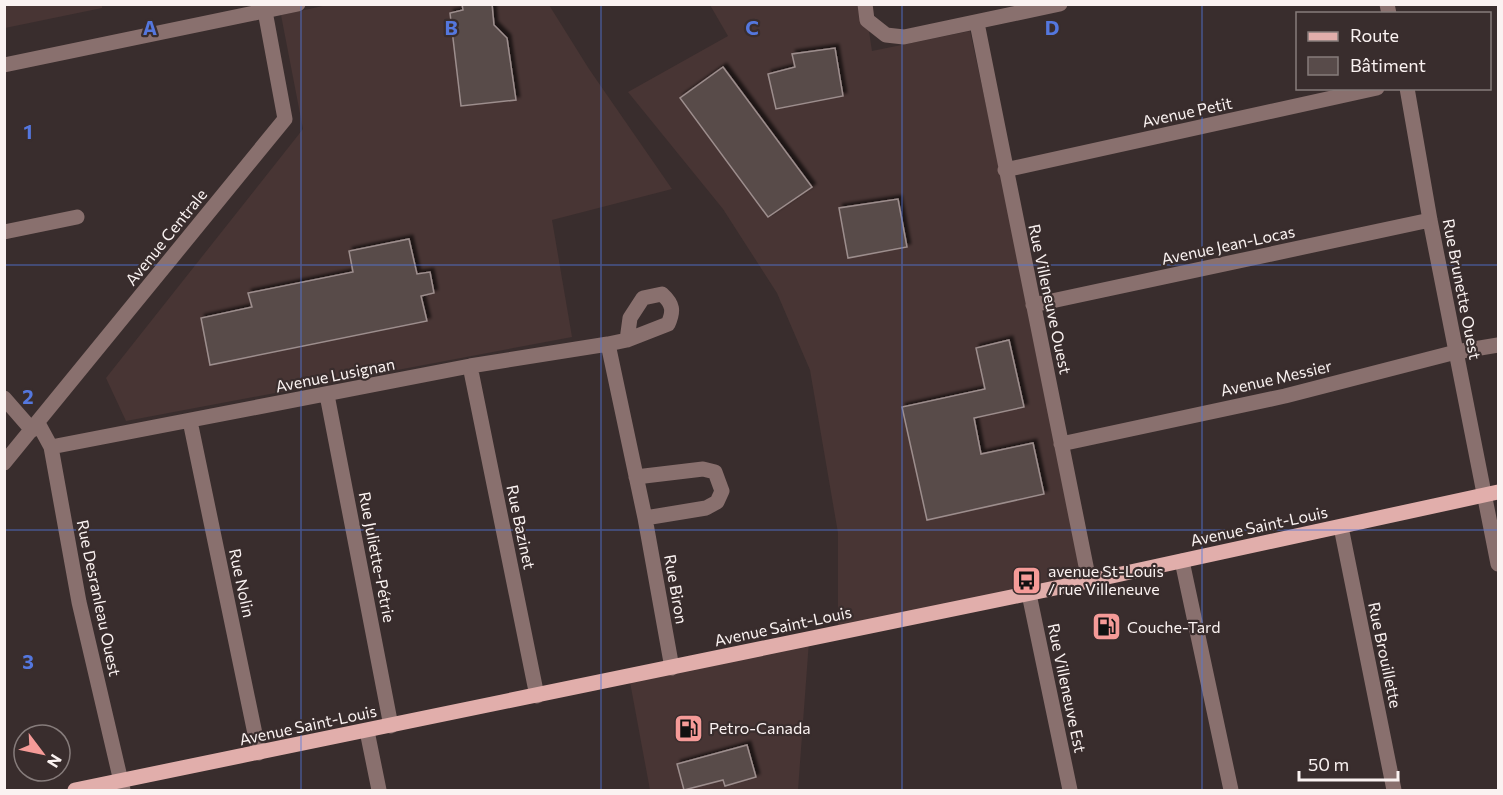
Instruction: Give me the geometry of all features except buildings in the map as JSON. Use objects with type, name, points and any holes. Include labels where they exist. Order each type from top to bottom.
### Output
[{"type":"main road","name":"Avenue Saint-Louis","points":[[75,790],[123,786],[259,753],[1029,594],[1491,494]]},
{"type":"street","points":[[4,65],[298,4]]},
{"type":"street","points":[[865,4],[867,20],[886,34],[904,36],[1060,4]]},
{"type":"street","name":"Avenue Centrale","points":[[4,463],[285,119],[265,11]]},
{"type":"street","name":"Rue Villeneuve Ouest","points":[[976,23],[1089,581]]},
{"type":"street","name":"Avenue Petit","points":[[1005,170],[1368,90]]},
{"type":"street","name":"Rue Brunette Ouest","points":[[1407,90],[1456,352],[1491,494],[1498,564]]},
{"type":"street","points":[[4,232],[77,217]]},
{"type":"street","name":"Avenue Jean-Locas","points":[[1033,304],[1430,220]]},
{"type":"street","name":"Avenue Lusignan","points":[[51,447],[470,366],[627,340]]},
{"type":"street","name":"Rue Biron","points":[[608,344],[645,518],[672,668]]},
{"type":"street","name":"Avenue Messier","points":[[1061,444],[1285,396],[1456,352],[1498,345]]},
{"type":"street","name":"Rue Bazinet","points":[[470,366],[537,696]]},
{"type":"street","name":"Rue Juliette-Pétrie","points":[[327,395],[392,726]]},
{"type":"street","name":"Rue Desranleau Ouest","points":[[4,398],[35,426],[51,447],[79,602],[123,786]]},
{"type":"street","name":"Rue Nolin","points":[[189,421],[259,753]]},
{"type":"street","points":[[636,477],[703,469],[716,472],[722,491],[717,502],[706,508],[645,518]]},
{"type":"street","name":"Rue Brouillette","points":[[1341,527],[1394,790]]},
{"type":"street","points":[[1182,561],[1231,790]]},
{"type":"street","name":"Rue Villeneuve Est","points":[[1029,594],[1070,790]]},
{"type":"street","points":[[367,731],[379,790]]},
{"type":"shaded area","points":[[5,4],[102,4],[102,8],[5,28]]},
{"type":"shaded area","points":[[332,4],[549,5],[589,69],[672,189],[552,220],[572,337],[126,421],[106,378],[303,129],[281,15]]},
{"type":"shaded area","points":[[710,5],[865,5],[872,51],[970,31],[1089,581],[838,633],[838,533],[810,370],[777,293],[723,209],[628,92],[728,36]]},
{"type":"shaded area","points":[[809,641],[798,790],[650,790],[630,682]]},
{"type":"place","name":"avenue St-Louis / rue Villeneuve","points":[[1027,580]]},
{"type":"place","name":"Couche-Tard","points":[[1106,627]]},
{"type":"place","name":"Petro-Canada","points":[[688,728]]}]
